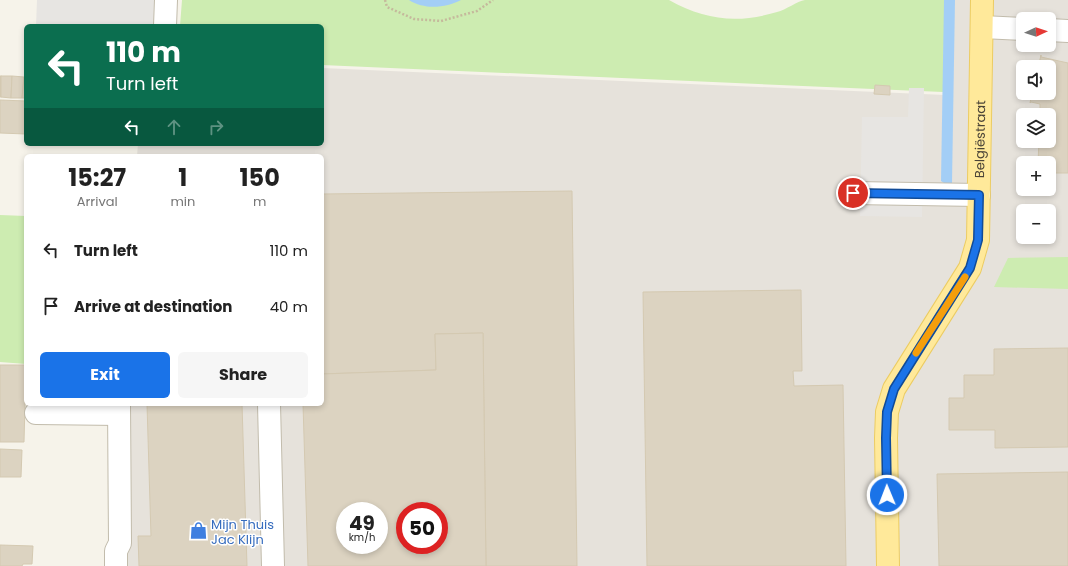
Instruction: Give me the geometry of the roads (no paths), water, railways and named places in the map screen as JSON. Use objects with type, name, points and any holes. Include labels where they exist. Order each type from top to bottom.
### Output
[{"type":"main road","name":"Belgiëstraat","points":[[888,566],[887,412],[894,389],[970,268],[978,240],[982,0]]},
{"type":"street","points":[[165,24],[166,0]]},
{"type":"street","points":[[982,27],[1016,29]]},
{"type":"street","points":[[1056,30],[1068,30]]},
{"type":"street","points":[[853,193],[979,195]]},
{"type":"street","points":[[268,406],[273,566]]},
{"type":"street","points":[[36,413],[119,409],[120,543],[116,551],[116,566],[99,566]]},
{"type":"street","points":[[120,543],[126,550],[127,566]]},
{"type":"water","points":[[409,0],[461,0],[449,5],[428,7]]},
{"type":"water","points":[[944,0],[955,0],[952,183],[947,185],[941,181]]},
{"type":"place","name":"Mijn Thuis Jac Klijn","points":[[198,531]]}]
